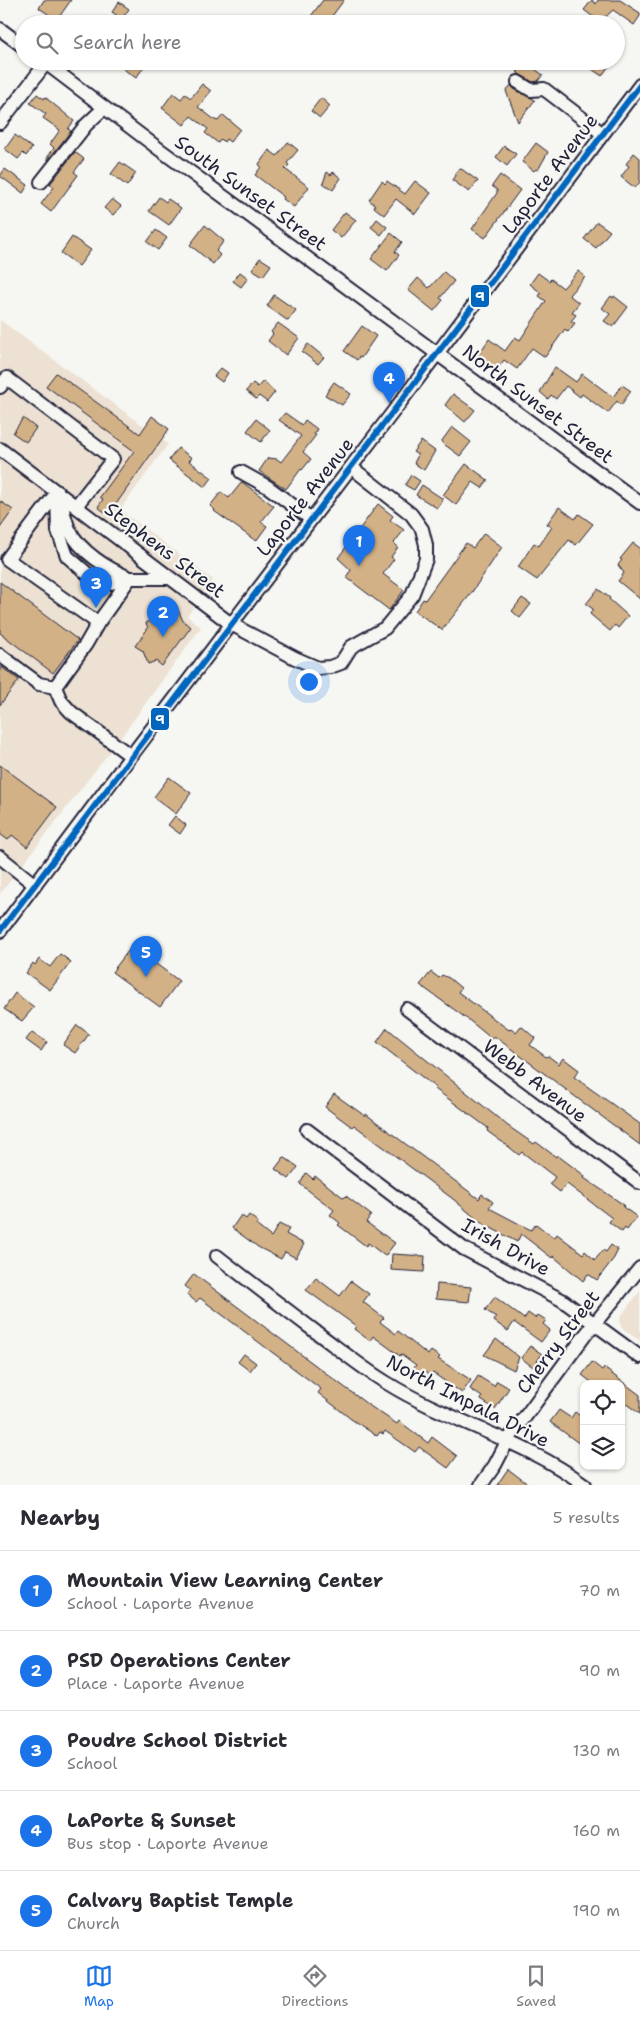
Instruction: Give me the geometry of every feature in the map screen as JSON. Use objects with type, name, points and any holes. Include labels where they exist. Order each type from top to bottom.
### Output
[{"type":"street","points":[[0,28],[15,39]]},
{"type":"street","points":[[0,123],[39,70]]},
{"type":"street","name":"South Sunset Street","points":[[55,70],[104,108],[438,353]]},
{"type":"street","points":[[518,82],[531,90],[544,89],[604,134]]},
{"type":"street","name":"Laporte Avenue","points":[[0,931],[310,518],[438,353],[640,85]]},
{"type":"street","points":[[41,182],[86,125],[104,108]]},
{"type":"street","name":"North Sunset Street","points":[[438,353],[640,503]]},
{"type":"street","points":[[0,387],[7,378],[113,459],[76,506]]},
{"type":"street","name":"Stephens Street","points":[[0,449],[231,624],[318,668],[330,667],[341,662],[351,647],[385,628],[412,596],[426,559],[426,545],[422,529],[411,514],[351,467]]},
{"type":"street","points":[[240,472],[268,487],[310,518]]},
{"type":"street","points":[[57,492],[69,529],[81,546],[115,572],[130,578]]},
{"type":"street","points":[[57,492],[58,531],[67,556],[91,577],[111,583],[130,578],[170,578]]},
{"type":"street","points":[[57,492],[7,559],[98,623]]},
{"type":"street","points":[[56,687],[130,578]]},
{"type":"street","points":[[0,655],[39,684],[56,687]]},
{"type":"street","points":[[56,687],[60,701],[71,712],[131,756]]},
{"type":"street","points":[[0,857],[35,885]]},
{"type":"street","name":"Webb Avenue","points":[[407,1009],[640,1183]]},
{"type":"street","name":"Irish Drive","points":[[307,1130],[464,1249],[562,1300],[640,1358]]},
{"type":"street","name":"North Impala Drive","points":[[217,1256],[335,1347],[387,1383],[440,1412],[508,1440],[569,1473],[585,1485]]},
{"type":"street","name":"Cherry Street","points":[[481,1485],[495,1466],[508,1440],[594,1324],[640,1268]]},
{"type":"shaded area","points":[[0,320],[168,444],[120,510],[213,580],[187,616],[201,627],[124,733],[0,894]]},
{"type":"shaded area","points":[[640,1291],[640,1341],[622,1328],[620,1322],[621,1316]]},
{"type":"building","points":[[44,0],[71,0],[60,15],[50,15],[39,8]]},
{"type":"building","points":[[323,0],[344,0],[333,15],[312,15]]},
{"type":"building","points":[[592,0],[596,4],[598,0],[620,0],[640,13],[640,16],[634,25],[625,19],[625,15],[620,15],[613,10],[608,15],[591,15],[584,10]]},
{"type":"building","points":[[119,2],[129,9],[125,15],[116,15],[112,12]]},
{"type":"building","points":[[125,70],[142,70],[136,78]]},
{"type":"building","points":[[518,70],[536,70],[543,75],[538,81],[533,82],[519,74],[517,72],[519,71]]},
{"type":"building","points":[[593,70],[606,70],[602,76]]},
{"type":"building","points":[[202,84],[211,91],[198,107],[218,121],[223,115],[240,129],[230,142],[226,139],[224,142],[221,139],[218,143],[205,133],[208,129],[191,116],[184,125],[162,108],[173,93],[181,99],[185,94],[191,98]]},
{"type":"building","points":[[511,85],[514,89],[535,100],[518,122],[506,91]]},
{"type":"building","points":[[37,94],[44,99],[45,97],[74,121],[68,129],[71,131],[48,160],[47,158],[54,148],[50,144],[60,130],[43,118],[46,114],[30,103]]},
{"type":"building","points":[[321,98],[330,106],[320,118],[311,111]]},
{"type":"building","points":[[15,135],[32,148],[26,156],[23,153],[18,159],[5,149]]},
{"type":"building","points":[[288,142],[298,150],[287,163],[289,165],[285,169],[309,187],[294,207],[255,175],[261,167],[259,164],[269,150],[277,156]]},
{"type":"building","points":[[536,143],[548,152],[538,170],[534,171],[522,162]]},
{"type":"building","points":[[504,146],[516,154],[507,166],[496,157]]},
{"type":"building","points":[[75,152],[84,159],[74,172],[78,175],[51,212],[41,204],[54,187],[50,184]]},
{"type":"building","points":[[634,153],[640,158],[640,182],[635,188],[621,177],[629,166],[626,164]]},
{"type":"building","points":[[120,162],[136,173],[127,186],[111,174]]},
{"type":"building","points":[[460,168],[478,181],[469,192],[452,180]]},
{"type":"building","points":[[5,169],[28,185],[23,193],[0,176]]},
{"type":"building","points":[[327,172],[331,175],[333,172],[341,178],[333,190],[323,183]]},
{"type":"building","points":[[500,175],[520,190],[485,238],[472,229],[497,193],[497,190],[492,186]]},
{"type":"building","points":[[382,181],[385,184],[387,181],[405,194],[415,181],[431,193],[415,214],[396,199],[384,215],[369,200]]},
{"type":"building","points":[[159,197],[166,202],[168,199],[181,208],[169,225],[149,211]]},
{"type":"building","points":[[112,199],[121,206],[113,215],[104,208]]},
{"type":"building","points":[[345,212],[356,220],[341,238],[331,230]]},
{"type":"building","points":[[377,219],[387,227],[381,235],[371,227]]},
{"type":"building","points":[[597,222],[610,231],[596,248],[584,239]]},
{"type":"building","points":[[205,225],[224,241],[216,251],[220,255],[213,264],[190,245]]},
{"type":"building","points":[[156,230],[167,238],[158,250],[147,242]]},
{"type":"building","points":[[391,233],[402,242],[395,252],[399,255],[387,271],[371,259]]},
{"type":"building","points":[[72,237],[91,250],[79,266],[61,253]]},
{"type":"building","points":[[260,258],[271,265],[263,276],[252,269]]},
{"type":"building","points":[[578,271],[585,277],[569,295],[579,303],[572,312],[576,315],[571,321],[575,323],[568,332],[565,329],[545,357],[532,348],[517,369],[504,360],[496,371],[477,357],[489,339],[505,351],[515,337],[520,340],[546,301],[539,296],[541,293],[530,284],[538,273],[549,281],[551,279],[563,288]]},
{"type":"building","points":[[240,272],[248,278],[241,287],[233,281]]},
{"type":"building","points":[[444,272],[454,281],[440,298],[443,300],[434,311],[408,290],[418,278],[429,288]]},
{"type":"building","points":[[274,295],[296,310],[288,321],[267,306]]},
{"type":"building","points":[[611,296],[613,298],[614,296],[628,307],[613,327],[604,321],[610,314],[602,308]]},
{"type":"building","points":[[278,323],[299,338],[286,355],[268,341],[273,334],[271,332]]},
{"type":"building","points":[[362,326],[376,336],[361,358],[359,357],[357,360],[344,351]]},
{"type":"building","points":[[308,344],[324,357],[318,364],[302,352]]},
{"type":"building","points":[[555,367],[576,382],[582,374],[613,397],[622,385],[631,391],[621,405],[617,401],[608,413],[582,394],[580,397],[566,386],[556,399],[551,395],[548,399],[540,392]]},
{"type":"building","points":[[221,368],[228,373],[222,382],[214,376]]},
{"type":"building","points":[[56,373],[140,434],[152,416],[169,429],[114,507],[112,505],[106,513],[98,507],[103,499],[100,497],[134,451],[46,386]]},
{"type":"building","points":[[263,381],[275,392],[267,402],[259,396],[256,399],[246,391],[253,383],[258,387]]},
{"type":"building","points":[[334,382],[351,394],[342,405],[325,395]]},
{"type":"building","points":[[453,394],[475,410],[465,422],[445,405]]},
{"type":"building","points":[[285,413],[302,425],[305,420],[317,429],[314,434],[316,435],[303,452],[311,459],[286,489],[259,471],[268,458],[277,459],[281,462],[301,436],[279,420]]},
{"type":"building","points":[[23,418],[36,428],[26,442],[13,433]]},
{"type":"building","points":[[256,419],[270,430],[261,442],[247,431]]},
{"type":"building","points":[[452,427],[471,442],[460,456],[441,442]]},
{"type":"building","points":[[421,441],[435,451],[424,470],[414,463],[418,455],[413,452]]},
{"type":"building","points":[[178,448],[192,458],[189,461],[212,478],[205,487],[169,460]]},
{"type":"building","points":[[466,464],[488,480],[482,488],[473,482],[456,505],[443,495]]},
{"type":"building","points":[[411,475],[420,481],[414,490],[405,485]]},
{"type":"building","points":[[242,482],[274,506],[261,522],[267,526],[256,541],[214,511],[210,506],[221,492],[229,498]]},
{"type":"building","points":[[422,485],[443,499],[437,508],[416,495]]},
{"type":"building","points":[[0,501],[13,510],[0,528]]},
{"type":"building","points":[[378,504],[393,516],[390,520],[404,530],[394,543],[398,547],[391,557],[394,559],[383,574],[404,590],[389,610],[346,577],[351,570],[338,558]]},
{"type":"building","points":[[559,507],[575,519],[579,514],[593,524],[576,545],[569,540],[537,580],[518,567],[534,543],[539,546],[552,527],[547,524]]},
{"type":"building","points":[[484,533],[502,547],[470,595],[442,630],[415,611],[466,543],[473,548]]},
{"type":"building","points":[[633,543],[640,548],[640,599],[618,581],[624,573],[618,565],[622,560],[620,559]]},
{"type":"building","points":[[0,582],[78,640],[53,673],[0,633]]},
{"type":"building","points":[[598,589],[628,616],[618,628],[615,625],[610,631],[590,614],[593,609],[586,604]]},
{"type":"building","points":[[522,598],[531,604],[520,618],[512,611]]},
{"type":"building","points":[[164,607],[169,611],[177,607],[183,621],[191,627],[162,666],[156,661],[148,664],[143,651],[135,646],[148,628],[146,623],[156,618]]},
{"type":"building","points":[[0,666],[19,680],[0,705]]},
{"type":"building","points":[[0,765],[57,807],[27,847],[12,835],[8,840],[0,834]]},
{"type":"building","points":[[169,777],[191,793],[176,814],[154,797]]},
{"type":"building","points":[[175,816],[186,825],[180,834],[168,825]]},
{"type":"building","points":[[132,946],[179,981],[160,1007],[112,972]]},
{"type":"building","points":[[60,954],[71,962],[50,990],[26,973],[33,963],[35,965],[39,959],[50,967]]},
{"type":"building","points":[[431,972],[439,978],[442,975],[449,978],[461,988],[458,992],[509,1030],[511,1028],[516,1032],[521,1026],[535,1038],[530,1045],[546,1057],[548,1056],[559,1064],[563,1058],[579,1070],[574,1077],[640,1124],[640,1145],[494,1036],[492,1039],[420,985]]},
{"type":"building","points":[[15,993],[34,1007],[22,1021],[4,1009]]},
{"type":"building","points":[[77,1025],[89,1034],[75,1053],[63,1045]]},
{"type":"building","points":[[387,1028],[508,1126],[534,1144],[536,1142],[556,1157],[557,1155],[585,1176],[584,1178],[624,1205],[623,1207],[637,1217],[627,1230],[625,1228],[622,1232],[609,1222],[612,1218],[567,1184],[560,1192],[550,1184],[555,1177],[522,1152],[519,1155],[487,1131],[488,1128],[435,1089],[377,1042]]},
{"type":"building","points":[[32,1032],[47,1042],[41,1051],[26,1040]]},
{"type":"building","points":[[334,1094],[365,1116],[366,1114],[479,1199],[482,1194],[493,1202],[489,1208],[531,1230],[536,1224],[554,1238],[557,1234],[583,1254],[585,1251],[595,1260],[603,1250],[606,1252],[611,1245],[618,1250],[614,1258],[597,1280],[588,1274],[583,1281],[553,1256],[552,1258],[521,1234],[517,1242],[480,1222],[453,1199],[354,1125],[352,1127],[325,1107]]},
{"type":"building","points":[[284,1157],[298,1167],[289,1179],[275,1169]]},
{"type":"building","points":[[306,1173],[313,1179],[315,1176],[344,1198],[346,1196],[371,1215],[366,1222],[395,1243],[385,1256],[368,1243],[366,1246],[338,1225],[340,1223],[330,1215],[334,1210],[300,1184]]},
{"type":"building","points":[[241,1215],[246,1219],[249,1215],[258,1222],[256,1225],[271,1237],[279,1224],[289,1229],[286,1234],[304,1244],[296,1258],[285,1252],[281,1259],[258,1247],[232,1228]]},
{"type":"building","points":[[392,1254],[425,1256],[424,1272],[391,1270]]},
{"type":"building","points":[[194,1274],[367,1404],[397,1424],[399,1421],[428,1443],[432,1437],[457,1456],[448,1468],[419,1447],[415,1452],[385,1431],[383,1434],[380,1432],[377,1436],[351,1419],[318,1393],[321,1389],[200,1298],[196,1302],[187,1294],[190,1290],[185,1286]]},
{"type":"building","points":[[316,1278],[340,1296],[351,1281],[369,1294],[363,1302],[384,1318],[380,1322],[396,1334],[398,1331],[428,1355],[431,1351],[440,1357],[438,1359],[471,1380],[462,1393],[433,1373],[430,1376],[425,1372],[422,1376],[413,1369],[416,1365],[401,1354],[400,1356],[373,1336],[370,1341],[354,1329],[356,1326],[306,1290]]},
{"type":"building","points":[[437,1284],[471,1287],[469,1302],[436,1299]]},
{"type":"building","points":[[495,1297],[524,1319],[528,1313],[535,1318],[538,1315],[546,1320],[543,1324],[550,1330],[541,1342],[514,1322],[508,1331],[494,1321],[496,1317],[485,1310]]},
{"type":"building","points":[[496,1339],[519,1357],[514,1370],[484,1355]]},
{"type":"building","points":[[530,1346],[542,1354],[533,1367],[521,1358]]},
{"type":"building","points":[[244,1354],[256,1363],[250,1371],[238,1362]]},
{"type":"building","points":[[592,1362],[620,1380],[589,1380],[582,1375]]},
{"type":"building","points":[[478,1376],[494,1386],[497,1381],[509,1388],[495,1409],[481,1400],[482,1397],[470,1389]]},
{"type":"building","points":[[625,1384],[640,1395],[640,1414],[625,1403]]},
{"type":"building","points":[[559,1410],[571,1418],[575,1412],[580,1416],[580,1444],[550,1422]]},
{"type":"building","points":[[508,1469],[529,1485],[497,1485]]},
{"type":"transit line","name":"9","points":[[0,931],[640,85]]},
{"type":"place","name":"LaPorte & Sunset","points":[[389,403]]},
{"type":"place","name":"Mountain View Learning Center","points":[[359,566]]},
{"type":"place","name":"Poudre School District","points":[[96,608]]},
{"type":"place","name":"PSD Operations Center","points":[[163,637]]},
{"type":"place","name":"Calvary Baptist Temple","points":[[146,977]]}]
